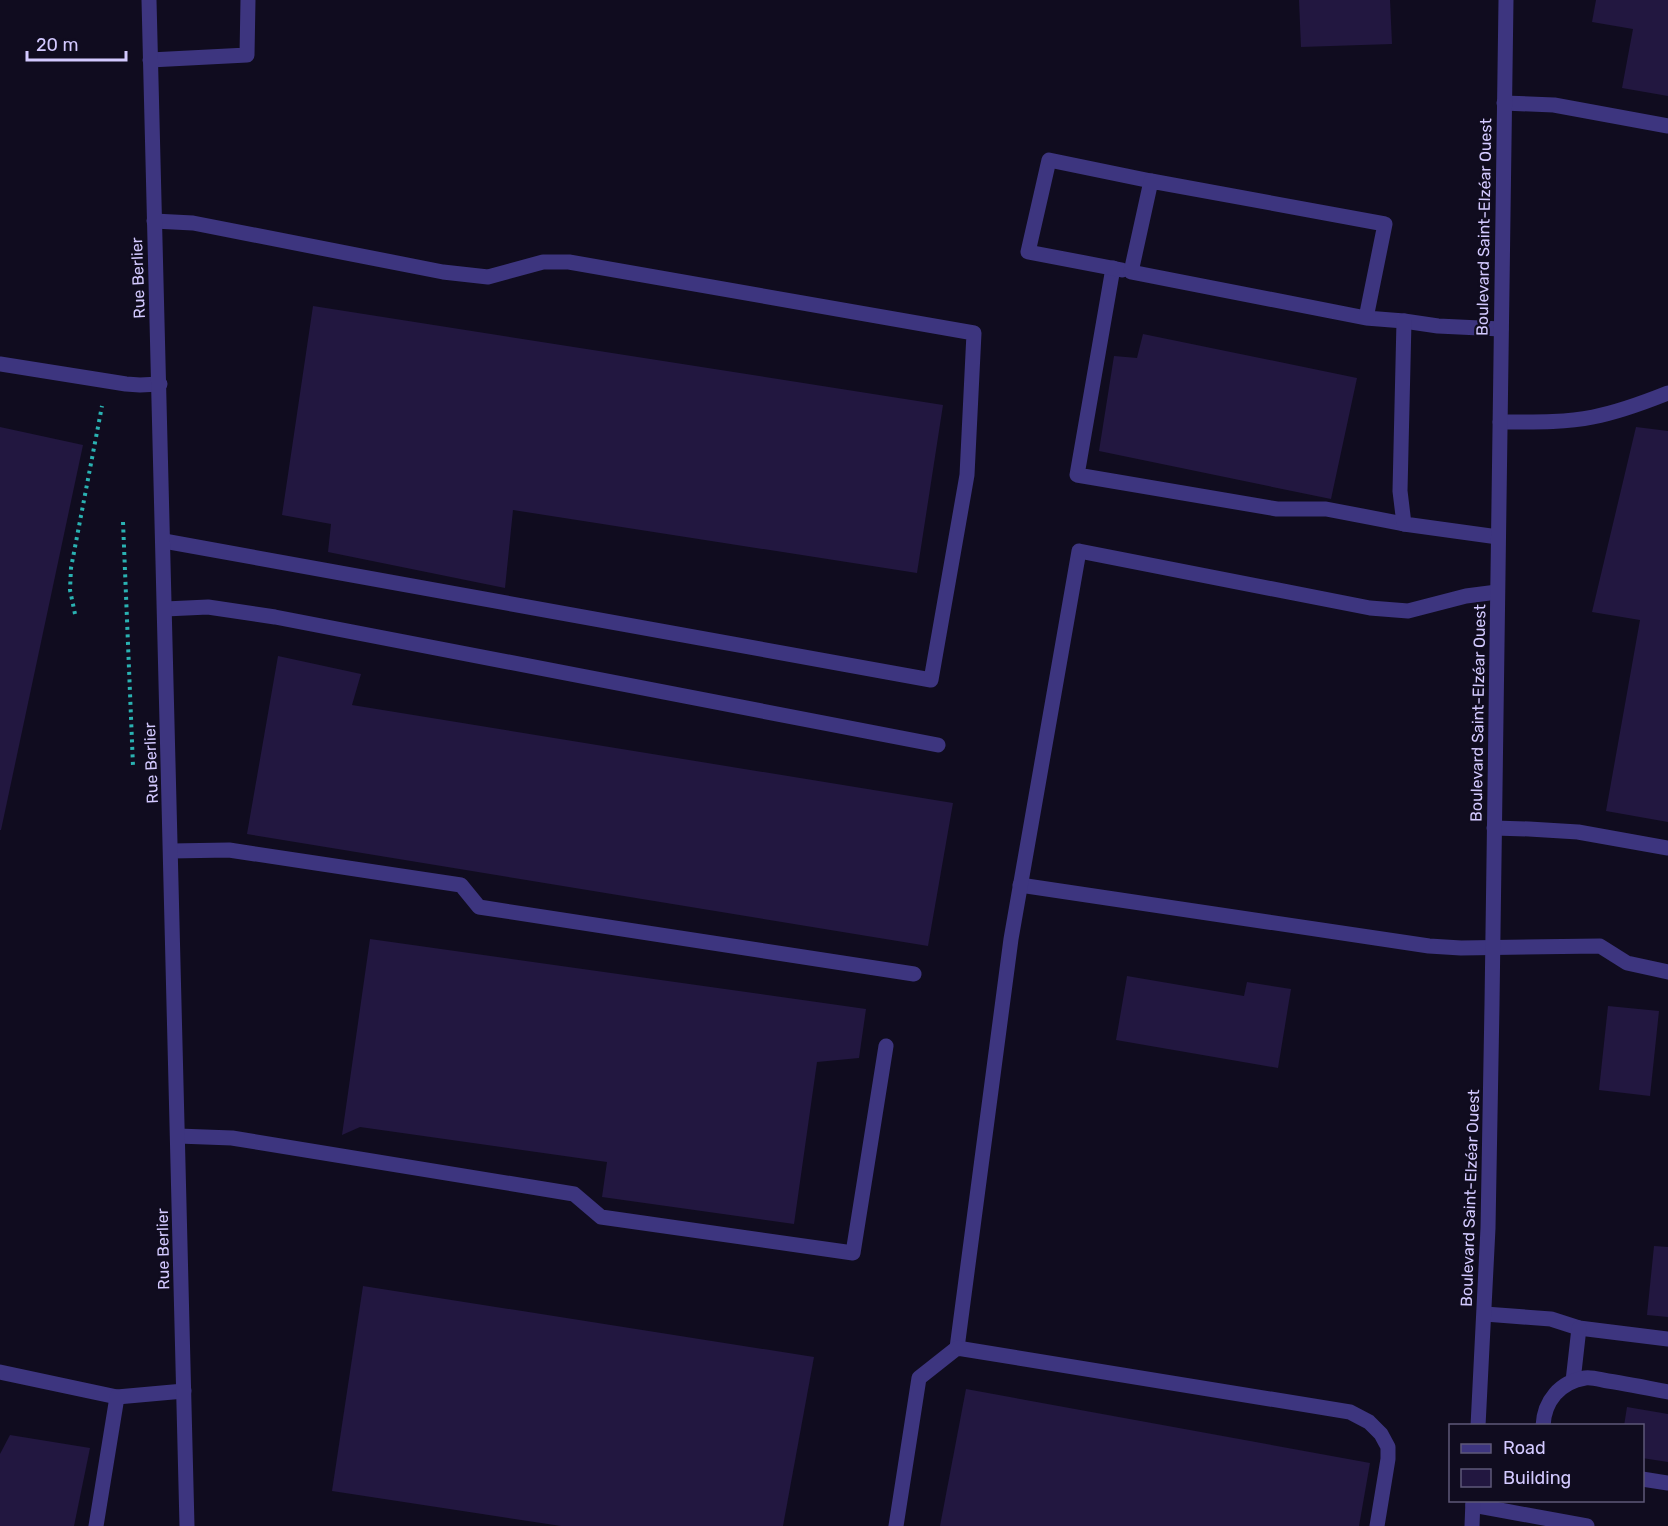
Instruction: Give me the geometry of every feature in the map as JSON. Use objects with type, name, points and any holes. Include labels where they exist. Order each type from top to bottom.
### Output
[{"type":"street","name":"Rue Berlier","points":[[149,0],[187,1526]]},
{"type":"street","points":[[150,60],[247,55],[248,0]]},
{"type":"street","name":"Boulevard Saint-Elzéar Ouest","points":[[1478,1424],[1488,1213],[1506,0]]},
{"type":"street","points":[[1504,103],[1554,105],[1668,126]]},
{"type":"street","points":[[1366,318],[1385,224],[1048,160],[1028,252],[1366,318],[1438,326],[1501,329]]},
{"type":"street","points":[[1131,272],[1151,180]]},
{"type":"street","points":[[154,221],[193,223],[434,270],[488,277],[543,262],[569,262],[974,333],[967,475],[931,680],[164,542]]},
{"type":"street","points":[[1113,268],[1077,475],[1277,509],[1326,509],[1404,524],[1498,537]]},
{"type":"street","points":[[1404,321],[1400,491],[1404,524]]},
{"type":"street","points":[[0,364],[126,384],[160,384]]},
{"type":"street","points":[[1500,422],[1550,422],[1591,417],[1632,407],[1668,393]]},
{"type":"street","points":[[896,1526],[919,1378],[957,1348],[1011,939],[1079,551],[1391,611],[1408,611],[1466,596],[1497,592]]},
{"type":"street","points":[[165,609],[208,607],[275,617],[938,745]]},
{"type":"street","points":[[1494,828],[1578,832],[1668,848]]},
{"type":"street","points":[[171,851],[229,850],[461,885],[479,907],[914,974]]},
{"type":"street","points":[[1020,885],[1429,946],[1600,946],[1627,963],[1668,972]]},
{"type":"street","points":[[178,1136],[232,1138],[574,1194],[601,1217],[853,1253],[886,1046]]},
{"type":"street","points":[[1485,1314],[1551,1319],[1579,1328],[1668,1339]]},
{"type":"street","points":[[1573,1381],[1579,1328]]},
{"type":"street","points":[[957,1348],[1350,1412],[1369,1422],[1381,1434],[1388,1447],[1377,1526]]},
{"type":"street","points":[[0,1372],[117,1396],[184,1391]]},
{"type":"street","points":[[1543,1424],[1543,1415],[1548,1403],[1557,1391],[1573,1381],[1588,1378],[1668,1392]]},
{"type":"street","points":[[96,1526],[117,1396]]},
{"type":"street","points":[[1644,1479],[1668,1483]]},
{"type":"street","points":[[1472,1526],[1473,1503],[1587,1526]]},
{"type":"path","points":[[75,614],[70,590],[71,568],[102,405]]},
{"type":"path","points":[[123,522],[133,766]]},
{"type":"building","points":[[1299,0],[1390,0],[1392,44],[1301,47]]},
{"type":"building","points":[[1596,0],[1668,0],[1668,96],[1622,88],[1633,29],[1592,22]]},
{"type":"building","points":[[313,306],[943,405],[917,573],[513,510],[505,588],[328,552],[331,524],[282,515]]},
{"type":"building","points":[[1143,334],[1357,378],[1331,499],[1099,451],[1114,356],[1137,358]]},
{"type":"building","points":[[0,427],[83,445],[1,830],[0,830]]},
{"type":"building","points":[[1636,427],[1668,431],[1668,822],[1606,811],[1640,620],[1592,612]]},
{"type":"building","points":[[278,656],[361,674],[352,705],[953,803],[928,946],[247,834]]},
{"type":"building","points":[[370,939],[866,1009],[859,1058],[817,1062],[794,1224],[602,1197],[607,1162],[360,1127],[342,1135]]},
{"type":"building","points":[[1127,976],[1244,996],[1247,982],[1291,989],[1278,1068],[1116,1040]]},
{"type":"building","points":[[1608,1006],[1659,1011],[1650,1096],[1599,1090]]},
{"type":"building","points":[[1654,1246],[1668,1247],[1668,1317],[1647,1315]]},
{"type":"building","points":[[363,1286],[814,1357],[783,1526],[561,1526],[332,1491]]},
{"type":"building","points":[[966,1389],[1370,1463],[1359,1526],[940,1526]]},
{"type":"building","points":[[1627,1407],[1668,1414],[1668,1462],[1644,1458],[1644,1424],[1624,1424]]},
{"type":"building","points":[[10,1435],[90,1448],[74,1526],[0,1526],[0,1454]]}]
